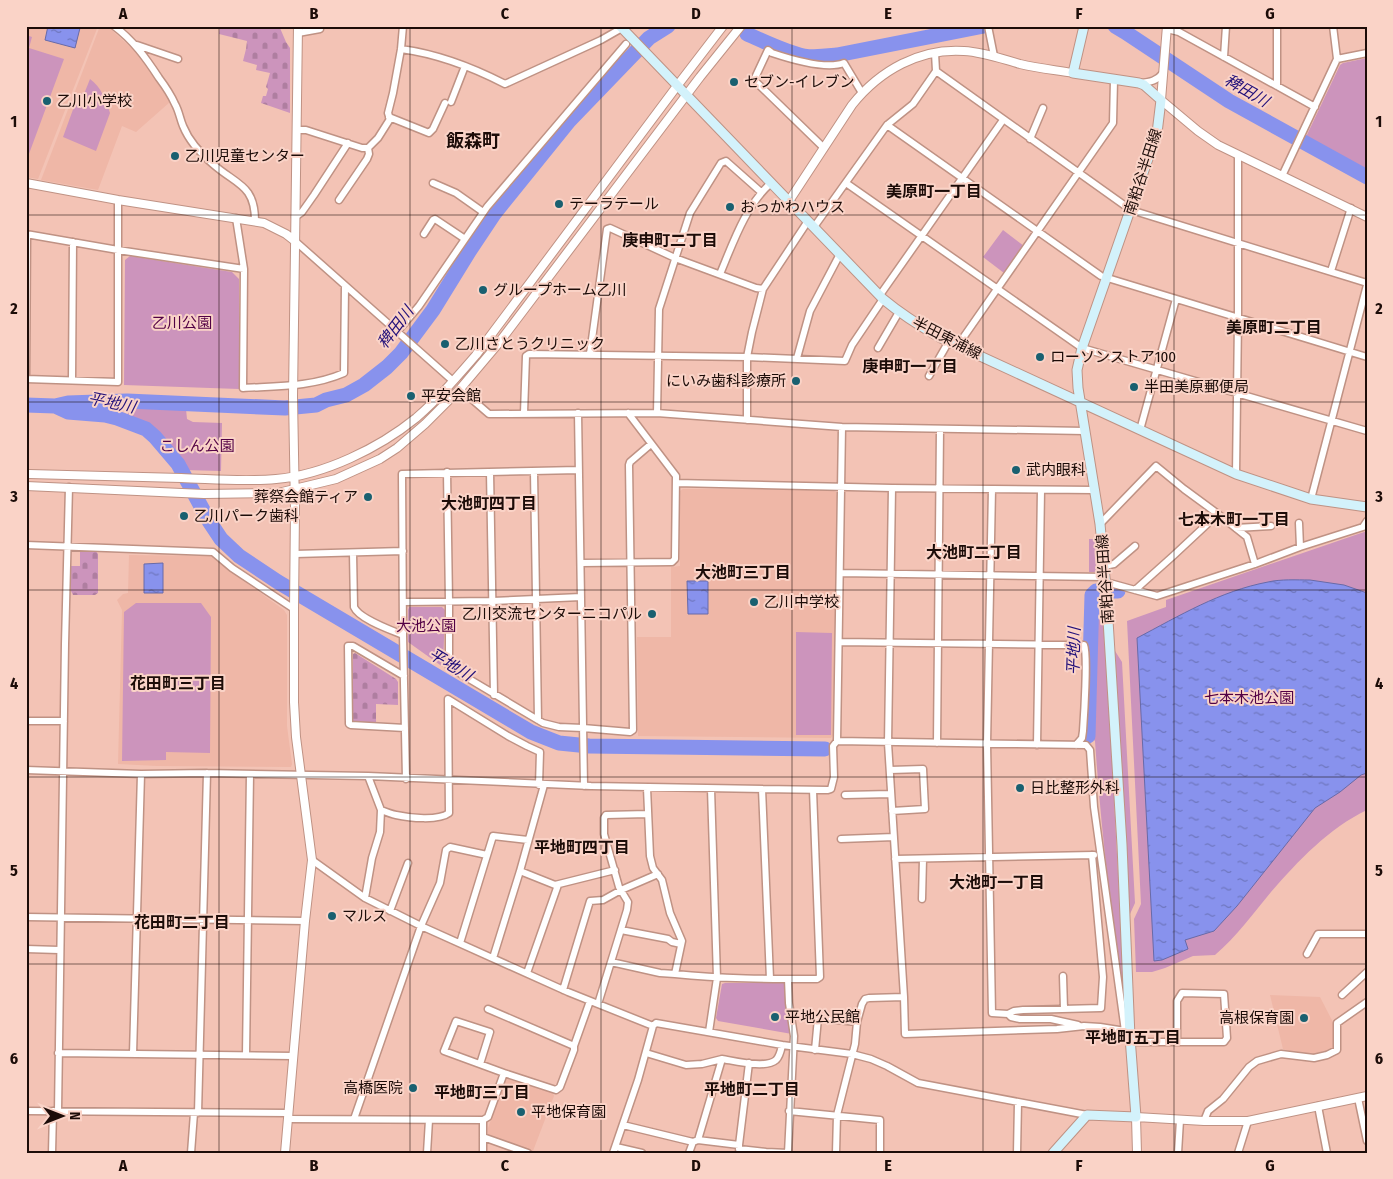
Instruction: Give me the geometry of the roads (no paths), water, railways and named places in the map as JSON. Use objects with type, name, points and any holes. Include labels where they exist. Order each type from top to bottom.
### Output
[{"type":"main road","points":[[1083,26],[1073,73],[1139,83],[1161,100]]},
{"type":"main road","name":"半田東浦線","points":[[621,27],[629,41],[648,56],[881,297],[914,322],[954,343],[1236,474],[1311,499],[1367,507]]},
{"type":"main road","name":"南粕谷半田線","points":[[1136,1117],[1129,1037],[1122,845],[1106,585],[1100,524],[1080,402],[1077,370],[1082,348],[1157,133],[1161,100]]},
{"type":"main road","points":[[1053,1153],[1087,1115],[1136,1117]]},
{"type":"street","points":[[114,26],[136,45],[170,94],[176,105],[183,127],[194,144],[214,165],[235,179],[249,193],[255,208],[255,221]]},
{"type":"street","points":[[297,130],[306,130],[362,148],[368,148],[378,138],[390,119],[388,113],[401,49],[403,26]]},
{"type":"street","points":[[26,474],[242,481],[278,479],[332,466],[372,447],[416,417],[453,381],[498,326],[723,26]]},
{"type":"street","points":[[26,486],[204,494],[278,493],[336,479],[380,460],[425,424],[460,389],[498,344],[700,77],[741,26]]},
{"type":"street","points":[[1224,57],[1226,26]]},
{"type":"street","points":[[1277,26],[1277,86]]},
{"type":"street","points":[[1282,176],[1336,59],[1333,26]]},
{"type":"street","points":[[401,49],[419,51],[476,69],[505,84],[601,40],[621,27]]},
{"type":"street","points":[[1314,107],[1179,32],[1167,28],[1161,100],[1218,145],[1367,217]]},
{"type":"street","points":[[285,1153],[312,860],[296,725],[294,609],[295,490],[293,385],[298,30],[320,29]]},
{"type":"street","points":[[989,29],[994,56]]},
{"type":"street","points":[[399,334],[483,212],[629,41]]},
{"type":"street","points":[[136,45],[178,59]]},
{"type":"street","points":[[824,148],[754,80],[768,50],[804,63],[841,65],[844,63],[862,93]]},
{"type":"street","points":[[789,201],[852,105],[862,93],[893,68],[920,56],[964,51],[994,56],[1040,68],[1073,73]]},
{"type":"street","points":[[747,420],[747,357],[763,289],[811,224],[846,182],[887,125],[913,104],[936,71],[935,53]]},
{"type":"street","points":[[1336,59],[1367,53]]},
{"type":"street","points":[[389,117],[429,132],[433,129],[466,66]]},
{"type":"street","points":[[1139,83],[1159,79],[1164,69]]},
{"type":"street","points":[[936,71],[1131,210],[1331,271],[1367,284],[1311,499]]},
{"type":"street","points":[[929,376],[997,288],[1113,123],[1114,80]]},
{"type":"street","points":[[1030,139],[1043,108]]},
{"type":"street","points":[[524,413],[526,356],[529,354],[796,358],[845,361],[852,345],[881,297],[1003,120]]},
{"type":"street","points":[[887,125],[1101,276],[1367,357]]},
{"type":"street","points":[[295,217],[302,212],[348,143]]},
{"type":"street","points":[[339,200],[367,159],[369,154],[368,148]]},
{"type":"street","points":[[1236,474],[1238,156]]},
{"type":"street","points":[[657,413],[659,310],[690,213],[721,163],[726,161],[761,192]]},
{"type":"street","points":[[846,182],[1082,348],[1367,431]]},
{"type":"street","points":[[26,183],[118,200],[264,222],[286,234],[453,381]]},
{"type":"street","points":[[433,183],[456,193],[483,212]]},
{"type":"street","points":[[720,274],[738,231],[761,192],[771,183]]},
{"type":"street","points":[[118,200],[118,250],[118,382],[26,379],[26,234],[118,250],[244,269]]},
{"type":"street","points":[[1331,271],[1351,208]]},
{"type":"street","points":[[236,218],[244,269],[243,388],[293,385],[330,379],[344,373],[345,286]]},
{"type":"street","points":[[424,234],[435,219],[465,239]]},
{"type":"street","points":[[590,354],[608,228],[675,258],[763,289]]},
{"type":"street","points":[[72,242],[72,380]]},
{"type":"street","points":[[796,358],[810,311],[840,254]]},
{"type":"street","points":[[1140,430],[1176,299]]},
{"type":"street","points":[[878,348],[899,312]]},
{"type":"street","points":[[460,389],[489,414],[657,413],[842,428],[1085,431]]},
{"type":"street","points":[[581,563],[672,562],[674,559],[676,476],[628,413]]},
{"type":"street","points":[[578,414],[584,786]]},
{"type":"street","points":[[26,770],[141,774],[207,773],[368,776],[542,785],[828,790],[831,788],[834,777],[833,746],[837,741],[842,428]]},
{"type":"street","points":[[937,743],[940,429]]},
{"type":"street","points":[[447,472],[449,667],[538,720],[559,727],[630,732],[633,730],[629,465],[630,462],[652,444]]},
{"type":"street","points":[[1100,524],[1156,466],[1246,537],[1256,564]]},
{"type":"street","points":[[406,779],[402,474],[579,470]]},
{"type":"street","points":[[490,472],[494,695]]},
{"type":"street","points":[[534,472],[538,720]]},
{"type":"street","points":[[676,483],[1094,490]]},
{"type":"street","points":[[52,1153],[58,1053],[70,487]]},
{"type":"street","points":[[892,488],[888,743],[905,1034],[1057,1029],[1084,1026]]},
{"type":"street","points":[[992,489],[987,744],[992,1013],[1008,1014],[1020,1019],[1051,1020],[1100,1027],[1129,1037],[1177,1042],[1224,1042],[1227,1038],[1224,994],[1182,994],[1177,1002],[1177,1042]]},
{"type":"street","points":[[1037,745],[1041,490]]},
{"type":"street","points":[[1135,590],[1218,514]]},
{"type":"street","points":[[840,573],[1041,576],[1106,585],[1157,596],[1363,527],[1367,521]]},
{"type":"street","points":[[1299,523],[1300,547]]},
{"type":"street","points":[[1236,528],[1271,526]]},
{"type":"street","points":[[26,545],[213,552],[248,579],[294,609]]},
{"type":"street","points":[[1104,566],[1114,564],[1135,546]]},
{"type":"street","points":[[295,554],[403,551]]},
{"type":"street","points":[[353,553],[355,611],[374,623],[403,635]]},
{"type":"street","points":[[403,602],[581,598]]},
{"type":"street","points":[[839,642],[1039,646],[1084,645],[1083,731],[1082,738],[1076,745]]},
{"type":"street","points":[[404,676],[353,646],[348,646],[349,724],[405,728]]},
{"type":"street","points":[[381,810],[414,818],[444,816],[449,813],[448,699],[520,743],[540,752],[542,785],[520,871],[493,958]]},
{"type":"street","points":[[26,721],[64,721]]},
{"type":"street","points":[[837,741],[1076,745],[1088,748],[1100,855],[1129,1037]]},
{"type":"street","points":[[890,770],[923,769],[925,809],[892,811]]},
{"type":"street","points":[[191,1153],[200,1054],[207,773]]},
{"type":"street","points":[[133,1054],[141,774]]},
{"type":"street","points":[[246,1055],[250,774]]},
{"type":"street","points":[[365,898],[372,858],[380,832],[381,810],[368,776]]},
{"type":"street","points":[[647,788],[650,856],[653,868],[662,880],[670,914],[682,941],[675,974]]},
{"type":"street","points":[[709,1032],[718,978],[711,789]]},
{"type":"street","points":[[762,789],[770,979]]},
{"type":"street","points":[[612,962],[660,973],[718,978],[817,979],[820,977],[812,790]]},
{"type":"street","points":[[845,795],[891,794]]},
{"type":"street","points":[[598,1004],[612,962],[628,902],[621,890],[604,834],[604,818],[606,815],[648,814]]},
{"type":"street","points":[[460,943],[493,836],[528,840]]},
{"type":"street","points":[[841,839],[894,837]]},
{"type":"street","points":[[354,1119],[421,926],[440,883],[448,848],[487,855]]},
{"type":"street","points":[[1008,1014],[1023,1010],[1101,1008],[1103,977],[1092,855]]},
{"type":"street","points":[[895,859],[1100,855]]},
{"type":"street","points":[[922,859],[922,899]]},
{"type":"street","points":[[312,860],[365,898],[421,926],[563,990],[653,1026]]},
{"type":"street","points":[[390,910],[408,864]]},
{"type":"street","points":[[520,871],[558,885],[615,870]]},
{"type":"street","points":[[563,990],[590,901],[603,900],[658,874]]},
{"type":"street","points":[[527,973],[558,885]]},
{"type":"street","points":[[26,917],[305,922]]},
{"type":"street","points":[[621,930],[668,939],[681,944]]},
{"type":"street","points":[[1307,954],[1318,934],[1367,934]]},
{"type":"street","points":[[26,949],[60,950]]},
{"type":"street","points":[[1342,996],[1367,972]]},
{"type":"street","points":[[1063,976],[1064,1009]]},
{"type":"street","points":[[749,1063],[739,1149],[788,1153],[794,1036],[789,1003],[788,979]]},
{"type":"street","points":[[836,1153],[837,1115],[862,1004],[866,999],[870,998],[904,997]]},
{"type":"street","points":[[480,1064],[490,1032],[456,1021],[444,1051],[480,1064],[556,1090],[558,1090],[574,1050],[590,1001]]},
{"type":"street","points":[[1204,1121],[1208,1110],[1223,1099],[1249,1067],[1257,1061],[1281,1054],[1314,1058],[1338,1050],[1337,1023],[1367,1002]]},
{"type":"street","points":[[488,1009],[574,1046]]},
{"type":"street","points":[[815,1050],[818,1018],[857,1022]]},
{"type":"street","points":[[642,1153],[615,1150],[653,1026],[656,1023],[793,1047],[852,1054],[887,1066],[918,1083],[1087,1115]]},
{"type":"street","points":[[646,1053],[686,1065],[702,1064],[722,1059],[769,1064],[776,1060],[782,1045]]},
{"type":"street","points":[[58,1053],[293,1056]]},
{"type":"street","points":[[689,1153],[695,1141],[722,1059]]},
{"type":"street","points":[[26,1111],[196,1113],[354,1119],[483,1120],[488,1118],[504,1072]]},
{"type":"street","points":[[1137,1153],[1136,1117],[1204,1121],[1248,1120],[1367,1096]]},
{"type":"street","points":[[1358,1098],[1367,1140]]},
{"type":"street","points":[[1017,1153],[1018,1102]]},
{"type":"street","points":[[1318,1106],[1327,1153]]},
{"type":"street","points":[[790,1111],[880,1120],[880,1153]]},
{"type":"street","points":[[427,1153],[429,1120]]},
{"type":"street","points":[[483,1120],[483,1153]]},
{"type":"street","points":[[1178,1153],[1180,1120]]},
{"type":"street","points":[[1238,1153],[1248,1120]]},
{"type":"street","points":[[623,1125],[695,1141],[740,1145]]},
{"type":"street","points":[[483,1137],[528,1153]]},
{"type":"water","points":[[48,26],[74,26],[80,28],[75,48],[45,40]]},
{"type":"water","points":[[163,563],[163,593],[144,593],[144,564]]},
{"type":"water","name":"七本木池公園","points":[[1310,580],[1344,585],[1367,593],[1367,773],[1361,775],[1340,792],[1315,808],[1237,906],[1214,931],[1185,940],[1188,949],[1162,960],[1154,961],[1137,638],[1200,605],[1233,591],[1273,581]]},
{"type":"water","points":[[687,581],[708,581],[708,614],[688,614]]},
{"type":"waterway","name":"稗田川","points":[[26,405],[55,406],[68,403],[127,401],[285,408],[316,405],[326,400],[346,395],[364,385],[401,353],[433,310],[494,214],[569,121],[649,38],[668,26]]},
{"type":"waterway","name":"稗田川","points":[[747,34],[791,52],[817,57],[837,55],[984,26]]},
{"type":"waterway","name":"稗田川","points":[[1115,26],[1229,101],[1367,177]]},
{"type":"waterway","name":"平地川","points":[[55,406],[68,412],[105,415],[117,418],[146,429],[178,464],[209,521],[221,539],[239,556],[278,582],[531,732],[559,743],[589,746],[825,749]]},
{"type":"waterway","name":"平地川","points":[[1088,736],[1092,595],[1096,591],[1118,591]]},
{"type":"place","name":"セブン-イレブン","points":[[734,82]]},
{"type":"place","name":"乙川小学校","points":[[47,101]]},
{"type":"place","name":"乙川児童センター","points":[[175,156]]},
{"type":"place","name":"テーラテール","points":[[559,204]]},
{"type":"place","name":"おっかわハウス","points":[[730,207]]},
{"type":"place","name":"グループホーム乙川","points":[[483,290]]},
{"type":"place","name":"乙川さとうクリニック","points":[[445,344]]},
{"type":"place","name":"ローソンストア100","points":[[1040,357]]},
{"type":"place","name":"にいみ歯科診療所","points":[[796,381]]},
{"type":"place","name":"半田美原郵便局","points":[[1134,387]]},
{"type":"place","name":"平安会館","points":[[411,396]]},
{"type":"place","name":"武内眼科","points":[[1016,470]]},
{"type":"place","name":"葬祭会館ティア","points":[[368,497]]},
{"type":"place","name":"乙川パーク歯科","points":[[184,516]]},
{"type":"place","name":"乙川中学校","points":[[754,602]]},
{"type":"place","name":"乙川交流センターニコパル","points":[[652,614]]},
{"type":"place","name":"日比整形外科","points":[[1020,788]]},
{"type":"place","name":"マルス","points":[[332,916]]},
{"type":"place","name":"平地公民館","points":[[775,1017]]},
{"type":"place","name":"高根保育園","points":[[1304,1018]]},
{"type":"place","name":"高橋医院","points":[[413,1088]]},
{"type":"place","name":"平地保育園","points":[[521,1112]]},
{"type":"district","name":"飯森町","points":[[473,141]]},
{"type":"district","name":"美原町一丁目","points":[[934,191]]},
{"type":"district","name":"庚申町二丁目","points":[[670,240]]},
{"type":"district","name":"美原町二丁目","points":[[1274,327]]},
{"type":"district","name":"庚申町一丁目","points":[[910,366]]},
{"type":"district","name":"大池町四丁目","points":[[489,503]]},
{"type":"district","name":"七本木町一丁目","points":[[1234,519]]},
{"type":"district","name":"大池町二丁目","points":[[974,552]]},
{"type":"district","name":"大池町三丁目","points":[[743,572]]},
{"type":"district","name":"花田町三丁目","points":[[178,683]]},
{"type":"district","name":"平地町四丁目","points":[[582,847]]},
{"type":"district","name":"大池町一丁目","points":[[997,882]]},
{"type":"district","name":"花田町二丁目","points":[[182,922]]},
{"type":"district","name":"平地町五丁目","points":[[1133,1037]]},
{"type":"district","name":"平地町二丁目","points":[[752,1089]]},
{"type":"district","name":"平地町三丁目","points":[[482,1092]]},
{"type":"park label","name":"乙川公園","points":[[182,323]]},
{"type":"park label","name":"こしん公園","points":[[197,446]]},
{"type":"park label","name":"大池公園","points":[[426,626]]}]
